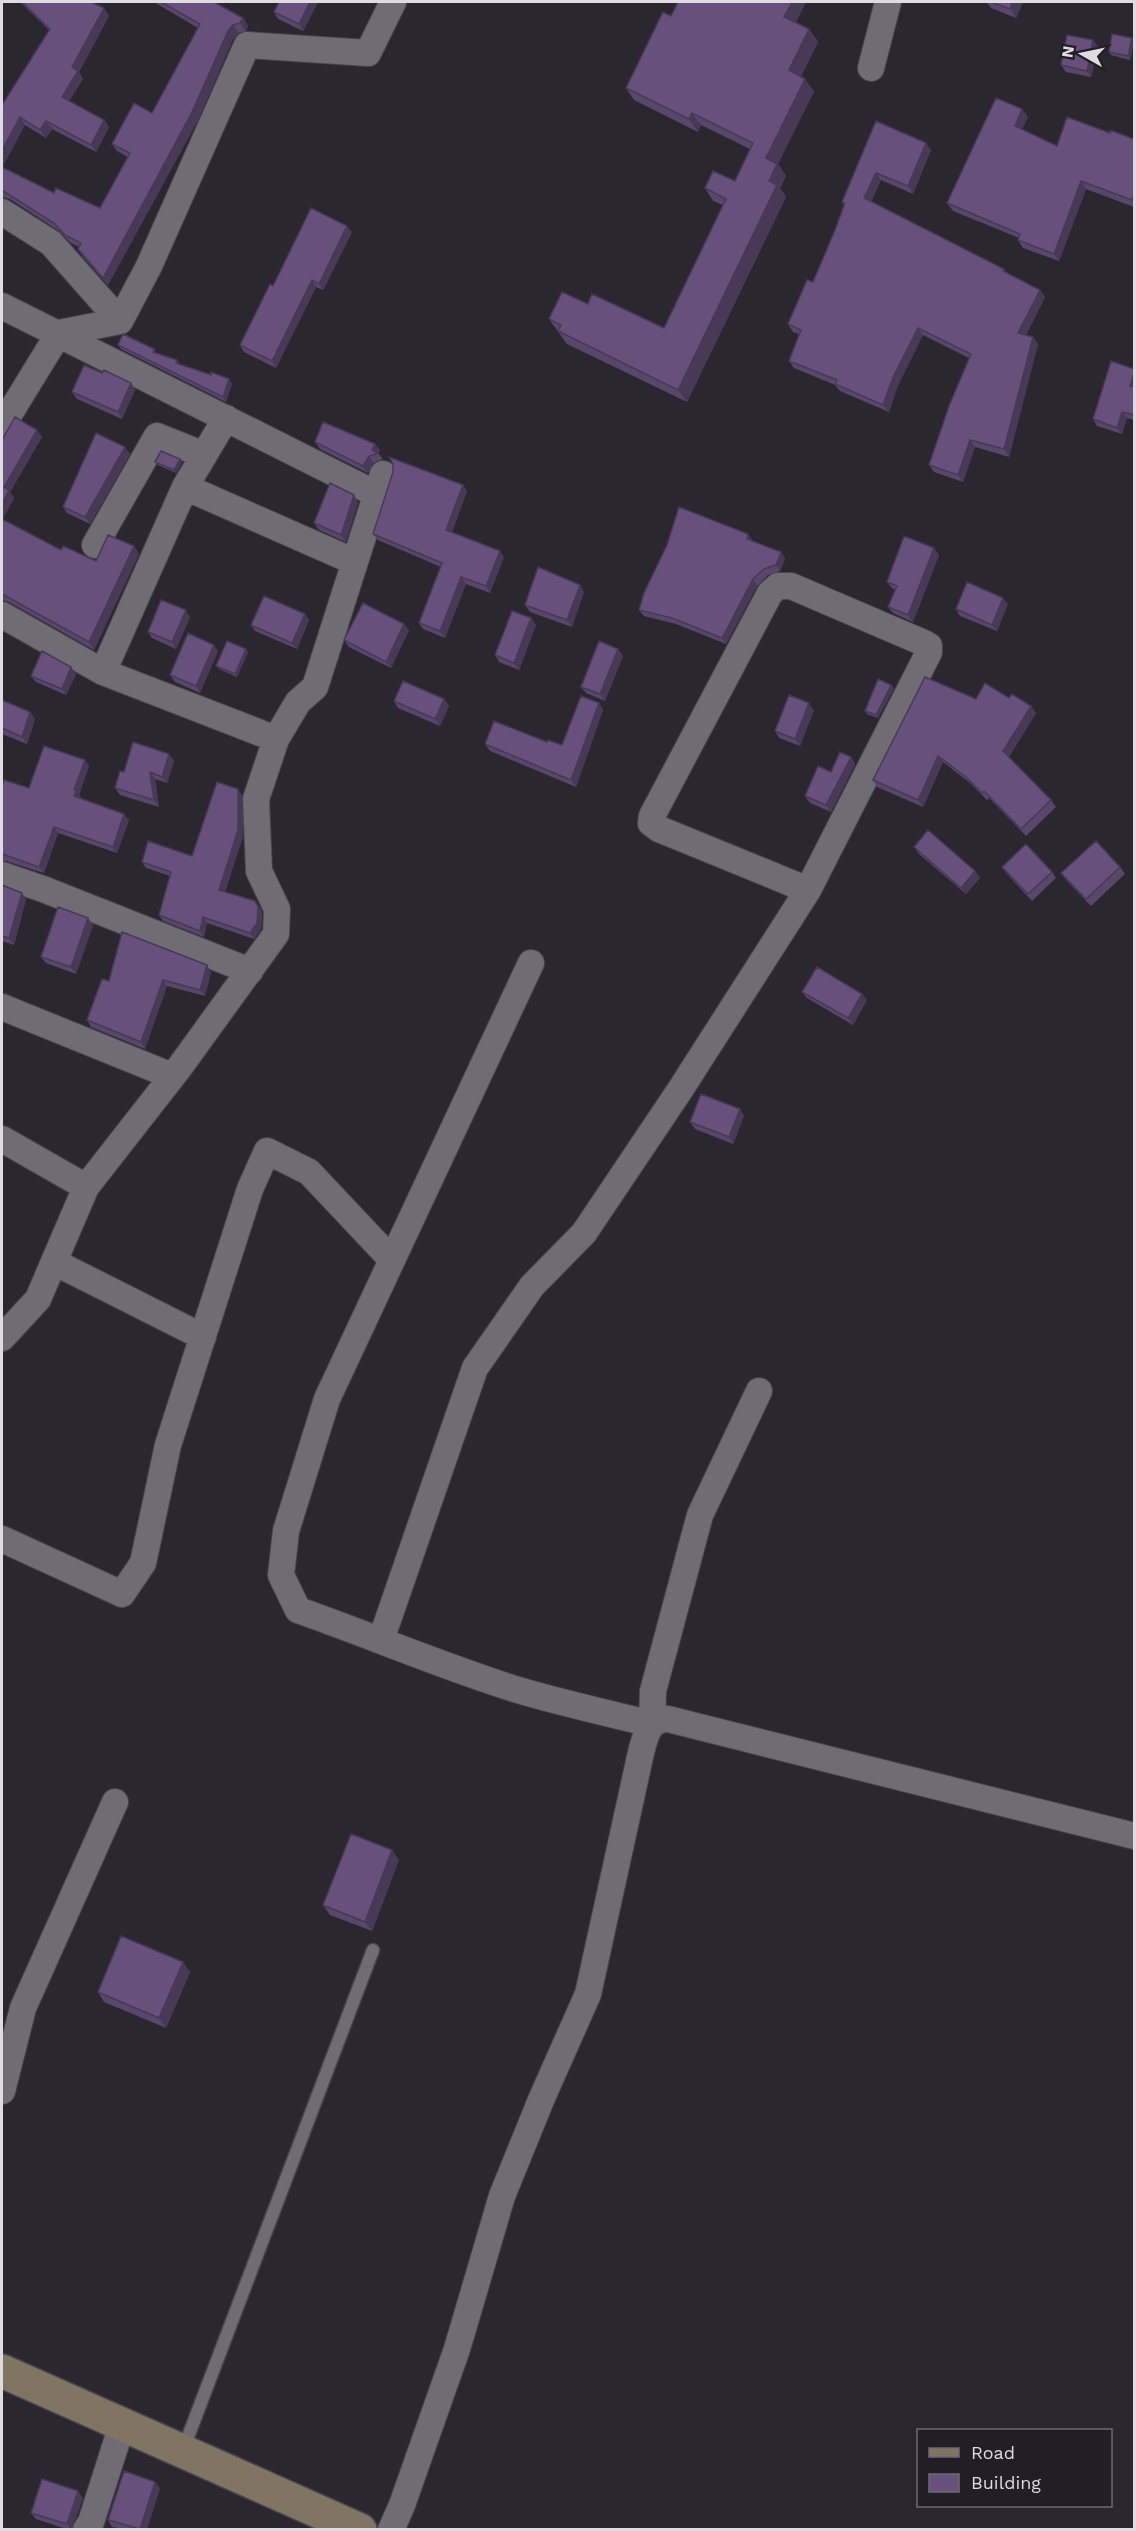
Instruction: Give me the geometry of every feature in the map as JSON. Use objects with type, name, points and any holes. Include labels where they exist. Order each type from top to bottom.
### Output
[{"type":"street","points":[[120,321],[148,266],[247,45],[368,53],[393,2]]},
{"type":"street","points":[[870,68],[888,2]]},
{"type":"street","points":[[2,212],[51,243],[120,321]]},
{"type":"street","points":[[2,306],[226,418],[380,484],[315,687],[298,702],[276,739],[256,798],[259,871],[277,909],[276,934],[172,1076],[86,1187],[38,1299],[2,1338]]},
{"type":"street","points":[[2,426],[59,333],[120,321]]},
{"type":"street","points":[[103,672],[185,487],[226,418]]},
{"type":"street","points":[[95,545],[157,436],[204,456]]},
{"type":"street","points":[[185,487],[355,562]]},
{"type":"street","points":[[381,1640],[475,1368],[532,1286],[584,1233],[680,1090],[807,890],[929,652],[928,646],[791,586],[778,586],[770,593],[652,816],[651,823],[658,829],[807,890]]},
{"type":"street","points":[[2,615],[103,672],[276,739]]},
{"type":"street","points":[[2,875],[54,893],[250,971]]},
{"type":"street","points":[[531,963],[327,1400],[286,1531],[281,1575],[298,1610],[408,1652],[519,1690],[652,1724],[660,1719],[668,1719],[1134,1836]]},
{"type":"street","points":[[2,1007],[172,1076]]},
{"type":"street","points":[[2,1139],[86,1187]]},
{"type":"street","points":[[2,1539],[122,1594],[143,1563],[168,1445],[250,1189],[267,1151],[309,1172],[392,1260]]},
{"type":"street","points":[[54,1262],[203,1337]]},
{"type":"street","points":[[391,2529],[402,2505],[457,2349],[502,2196],[588,1994],[640,1757],[652,1724],[653,1691],[700,1515],[759,1390]]},
{"type":"street","points":[[2,2091],[12,2006],[115,1802]]},
{"type":"street","points":[[2,2371],[360,2529]]},
{"type":"street","points":[[86,2529],[122,2425]]},
{"type":"lane","points":[[183,2451],[373,1950]]},
{"type":"building","points":[[22,2],[91,2],[104,8],[72,67],[78,71],[62,97],[104,120],[91,145],[46,121],[40,130],[20,117],[2,150],[2,105],[50,29]]},
{"type":"building","points":[[161,2],[214,2],[243,18],[240,23],[233,25],[228,31],[192,112],[103,278],[78,249],[81,243],[65,235],[54,223],[2,191],[2,167],[54,193],[56,188],[100,208],[130,153],[112,144],[134,103],[152,113],[200,24]]},
{"type":"building","points":[[279,2],[310,2],[299,24],[274,12]]},
{"type":"building","points":[[678,2],[792,2],[784,17],[809,29],[789,70],[805,79],[766,158],[777,164],[769,181],[777,185],[678,390],[558,331],[561,325],[549,319],[562,292],[588,304],[592,294],[664,328],[726,199],[705,188],[713,171],[735,181],[753,143],[692,113],[689,119],[626,88],[663,12],[671,16]]},
{"type":"building","points":[[991,2],[1012,2],[1010,9]]},
{"type":"building","points":[[1112,34],[1132,38],[1128,56],[1109,52]]},
{"type":"building","points":[[1067,35],[1093,40],[1087,71],[1061,65]]},
{"type":"building","points":[[996,98],[1022,109],[1015,126],[1057,146],[1067,117],[1134,139],[1132,200],[1081,181],[1054,254],[1018,240],[1020,234],[947,203]]},
{"type":"building","points":[[876,121],[926,143],[908,186],[876,173],[864,198],[1004,269],[1003,271],[1040,290],[1018,333],[1033,337],[1004,449],[970,440],[958,475],[929,465],[949,406],[971,354],[918,328],[893,377],[883,405],[835,384],[837,380],[789,361],[801,330],[788,324],[807,280],[813,282],[845,203],[842,202]]},
{"type":"building","points":[[311,208],[347,226],[319,284],[312,280],[272,361],[240,345],[270,284],[273,286]]},
{"type":"building","points":[[123,334],[154,349],[153,352],[177,360],[176,363],[229,379],[223,397],[118,345]]},
{"type":"building","points":[[1111,361],[1134,369],[1130,386],[1134,387],[1134,415],[1122,412],[1117,428],[1093,419]]},
{"type":"building","points":[[84,365],[102,373],[104,370],[131,383],[118,412],[72,392]]},
{"type":"building","points":[[15,417],[37,430],[4,487],[9,490],[2,504],[2,440]]},
{"type":"building","points":[[323,422],[375,444],[372,450],[378,453],[369,456],[363,466],[315,442]]},
{"type":"building","points":[[96,433],[125,447],[85,517],[63,507]]},
{"type":"building","points":[[161,451],[180,459],[174,470],[155,462]]},
{"type":"building","points":[[389,457],[463,485],[446,530],[500,551],[486,586],[461,577],[440,631],[419,623],[442,563],[373,534],[393,472],[393,464]]},
{"type":"building","points":[[330,483],[354,495],[341,535],[314,523]]},
{"type":"building","points":[[679,507],[748,534],[747,539],[781,552],[776,565],[764,569],[753,579],[722,638],[672,618],[639,610],[644,593],[667,545]]},
{"type":"building","points":[[2,519],[61,550],[63,546],[96,561],[108,535],[134,546],[89,642],[2,594]]},
{"type":"building","points":[[904,536],[934,548],[908,615],[888,607],[897,586],[887,582]]},
{"type":"building","points":[[538,567],[580,585],[567,620],[525,605]]},
{"type":"building","points":[[967,582],[1003,598],[992,625],[956,609]]},
{"type":"building","points":[[264,596],[305,614],[292,643],[251,625]]},
{"type":"building","points":[[161,600],[186,610],[172,642],[148,632]]},
{"type":"building","points":[[363,603],[404,624],[386,662],[344,640]]},
{"type":"building","points":[[512,611],[531,618],[514,663],[495,655]]},
{"type":"building","points":[[188,633],[214,645],[196,686],[170,675]]},
{"type":"building","points":[[227,641],[246,649],[235,674],[216,666]]},
{"type":"building","points":[[599,641],[618,649],[600,694],[581,687]]},
{"type":"building","points":[[42,651],[71,667],[62,689],[31,676]]},
{"type":"building","points":[[925,677],[976,699],[985,683],[1009,698],[1012,694],[1031,706],[1003,751],[1051,800],[1021,829],[984,791],[982,793],[966,777],[938,756],[918,800],[873,780]]},
{"type":"building","points":[[878,679],[891,685],[876,715],[865,711]]},
{"type":"building","points":[[403,681],[444,699],[435,719],[394,701]]},
{"type":"building","points":[[789,695],[809,703],[795,739],[775,731]]},
{"type":"building","points":[[581,696],[599,703],[571,780],[485,744],[494,721],[547,742],[548,740],[562,745]]},
{"type":"building","points":[[2,700],[30,712],[22,737],[2,728]]},
{"type":"building","points":[[133,742],[169,754],[162,777],[150,772],[154,800],[115,788],[120,771],[124,772]]},
{"type":"building","points":[[44,746],[85,760],[74,796],[124,814],[113,847],[54,827],[39,867],[2,854],[2,786],[4,780],[29,788]]},
{"type":"building","points":[[840,752],[851,757],[826,805],[805,796],[818,766],[831,772]]},
{"type":"building","points":[[217,782],[238,789],[238,830],[219,890],[255,901],[258,906],[257,923],[250,933],[203,917],[200,931],[159,915],[171,872],[142,862],[148,841],[192,856]]},
{"type":"building","points":[[928,830],[975,871],[961,888],[914,847]]},
{"type":"building","points":[[1096,841],[1120,867],[1086,899],[1061,873]]},
{"type":"building","points":[[1026,844],[1052,872],[1028,894],[1002,867]]},
{"type":"building","points":[[2,885],[22,893],[9,938],[2,936]]},
{"type":"building","points":[[58,907],[88,918],[71,967],[41,957]]},
{"type":"building","points":[[122,932],[207,965],[200,990],[163,980],[141,1042],[87,1020],[102,979],[109,981]]},
{"type":"building","points":[[817,967],[862,994],[848,1018],[802,992]]},
{"type":"building","points":[[701,1094],[740,1109],[729,1137],[690,1122]]},
{"type":"building","points":[[351,1834],[392,1850],[365,1922],[323,1905]]},
{"type":"building","points":[[121,1936],[183,1962],[159,2018],[98,1992]]},
{"type":"building","points":[[124,2471],[155,2482],[140,2529],[108,2520]]},
{"type":"building","points":[[42,2479],[78,2491],[67,2524],[31,2513]]}]
